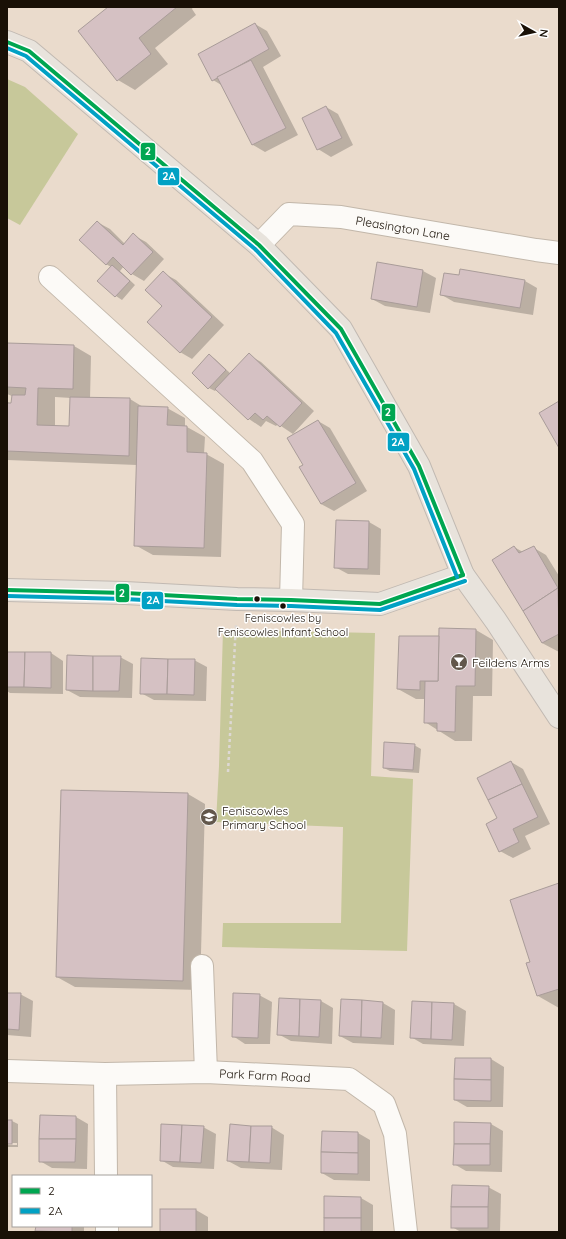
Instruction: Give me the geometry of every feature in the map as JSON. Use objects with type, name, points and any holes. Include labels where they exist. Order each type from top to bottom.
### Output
[{"type":"main road","points":[[7,42],[29,51],[259,245],[341,330],[419,466],[463,575],[496,621],[559,717]]},
{"type":"main road","points":[[7,590],[125,593],[237,600],[291,600],[380,604],[463,575]]},
{"type":"street","name":"Pleasington Lane","points":[[259,245],[289,214],[341,217],[559,253]]},
{"type":"street","points":[[50,277],[252,461],[293,524],[291,600]]},
{"type":"street","points":[[202,966],[206,1072]]},
{"type":"street","name":"Park Farm Road","points":[[7,1070],[105,1074],[206,1072],[348,1079],[384,1104],[395,1134],[406,1232]]},
{"type":"street","points":[[105,1074],[106,1175]]},
{"type":"path","points":[[228,772],[237,600]]},
{"type":"green space","points":[[7,79],[25,87],[78,134],[20,225],[7,218]]},
{"type":"green space","points":[[223,630],[375,633],[371,776],[413,779],[407,951],[222,947],[223,923],[341,923],[343,827],[216,822]]},
{"type":"building","points":[[108,7],[177,7],[139,38],[151,54],[117,81],[78,31]]},
{"type":"building","points":[[255,23],[269,49],[212,81],[198,54]]},
{"type":"building","points":[[251,60],[286,128],[252,145],[217,77]]},
{"type":"building","points":[[326,106],[342,138],[317,150],[302,118]]},
{"type":"building","points":[[97,221],[123,245],[133,233],[153,252],[131,275],[113,257],[106,265],[79,240]]},
{"type":"building","points":[[377,262],[423,270],[417,307],[371,299]]},
{"type":"building","points":[[112,265],[130,281],[115,297],[97,281]]},
{"type":"building","points":[[460,269],[525,280],[520,308],[440,295],[444,273],[459,275]]},
{"type":"building","points":[[163,271],[212,317],[180,353],[147,322],[162,306],[145,290]]},
{"type":"building","points":[[7,343],[74,345],[73,389],[38,388],[37,425],[69,426],[70,397],[130,398],[129,456],[7,451],[7,403],[11,403],[12,395],[25,395],[26,388],[7,387]]},
{"type":"building","points":[[249,353],[302,403],[280,427],[267,416],[263,420],[255,413],[248,420],[215,389]]},
{"type":"building","points":[[209,354],[226,370],[208,389],[192,373]]},
{"type":"building","points":[[559,401],[559,448],[539,413]]},
{"type":"building","points":[[138,406],[168,407],[167,425],[187,426],[187,452],[207,453],[204,548],[134,546]]},
{"type":"building","points":[[318,420],[356,483],[321,504],[299,467],[303,465],[287,438]]},
{"type":"building","points":[[336,520],[369,521],[368,569],[334,568]]},
{"type":"building","points":[[514,546],[519,553],[534,546],[558,588],[523,611],[492,560]]},
{"type":"building","points":[[558,588],[559,634],[542,643],[523,611]]},
{"type":"building","points":[[439,628],[476,629],[475,686],[456,686],[455,732],[437,731],[437,723],[424,723],[425,681],[438,681]]},
{"type":"building","points":[[399,636],[439,636],[438,681],[420,681],[420,690],[397,689]]},
{"type":"building","points":[[7,652],[25,652],[24,687],[7,687]]},
{"type":"building","points":[[25,652],[51,652],[51,688],[24,687]]},
{"type":"building","points":[[67,655],[93,656],[93,691],[66,690]]},
{"type":"building","points":[[93,656],[121,656],[119,691],[93,691]]},
{"type":"building","points":[[141,658],[168,659],[167,694],[140,694]]},
{"type":"building","points":[[168,659],[195,659],[194,695],[167,694]]},
{"type":"building","points":[[384,742],[415,744],[413,770],[383,768]]},
{"type":"building","points":[[511,761],[522,784],[488,800],[477,778]]},
{"type":"building","points":[[522,784],[538,817],[513,829],[519,842],[499,852],[486,824],[497,818],[488,800]]},
{"type":"building","points":[[61,790],[188,793],[183,981],[56,977]]},
{"type":"building","points":[[559,883],[559,989],[537,996],[526,963],[530,962],[510,900]]},
{"type":"building","points":[[7,993],[21,993],[19,1030],[7,1029]]},
{"type":"building","points":[[233,993],[260,994],[258,1038],[232,1037]]},
{"type":"building","points":[[279,998],[300,999],[299,1036],[277,1035]]},
{"type":"building","points":[[300,999],[321,1000],[319,1037],[299,1036]]},
{"type":"building","points":[[341,999],[362,1000],[361,1037],[339,1036]]},
{"type":"building","points":[[362,1000],[383,1002],[381,1038],[361,1037]]},
{"type":"building","points":[[412,1001],[432,1002],[431,1039],[410,1038]]},
{"type":"building","points":[[432,1002],[454,1003],[452,1040],[431,1039]]},
{"type":"building","points":[[455,1058],[491,1058],[491,1080],[454,1079]]},
{"type":"building","points":[[454,1079],[491,1080],[491,1101],[454,1100]]},
{"type":"building","points":[[40,1115],[76,1116],[76,1139],[39,1139]]},
{"type":"building","points":[[7,1120],[12,1120],[12,1144],[7,1144]]},
{"type":"building","points":[[454,1122],[491,1123],[490,1144],[454,1144]]},
{"type":"building","points":[[161,1124],[182,1125],[180,1162],[160,1161]]},
{"type":"building","points":[[230,1124],[251,1126],[249,1162],[227,1161]]},
{"type":"building","points":[[182,1125],[204,1126],[201,1163],[180,1162]]},
{"type":"building","points":[[251,1126],[272,1126],[270,1163],[249,1162]]},
{"type":"building","points":[[322,1131],[358,1132],[358,1153],[321,1152]]},
{"type":"building","points":[[39,1139],[76,1139],[75,1162],[39,1162]]},
{"type":"building","points":[[454,1144],[490,1144],[490,1165],[453,1165]]},
{"type":"building","points":[[321,1152],[358,1153],[358,1174],[321,1173]]},
{"type":"building","points":[[452,1185],[489,1186],[488,1207],[451,1207]]},
{"type":"building","points":[[324,1196],[361,1197],[361,1218],[324,1218]]},
{"type":"building","points":[[451,1207],[488,1207],[488,1228],[451,1228]]},
{"type":"building","points":[[160,1209],[196,1209],[196,1232],[160,1232]]},
{"type":"building","points":[[324,1218],[361,1218],[361,1232],[324,1232]]},
{"type":"building","points":[[36,1227],[72,1227],[72,1232],[35,1231]]},
{"type":"transit line","name":"2","points":[[7,42],[29,51],[259,245],[341,329],[419,466],[463,575]]},
{"type":"transit line","name":"2A","points":[[7,48],[26,56],[255,249],[336,333],[414,469],[457,577]]},
{"type":"transit line","name":"2","points":[[7,590],[125,593],[380,604],[463,575]]},
{"type":"transit line","name":"2A","points":[[7,596],[125,599],[380,610],[465,581]]},
{"type":"place","name":"Feniscowles by Feniscowles Infant School","points":[[283,606]]},
{"type":"place","name":"Feildens Arms","points":[[459,662]]},
{"type":"place","name":"Feniscowles Primary School","points":[[209,817]]}]
